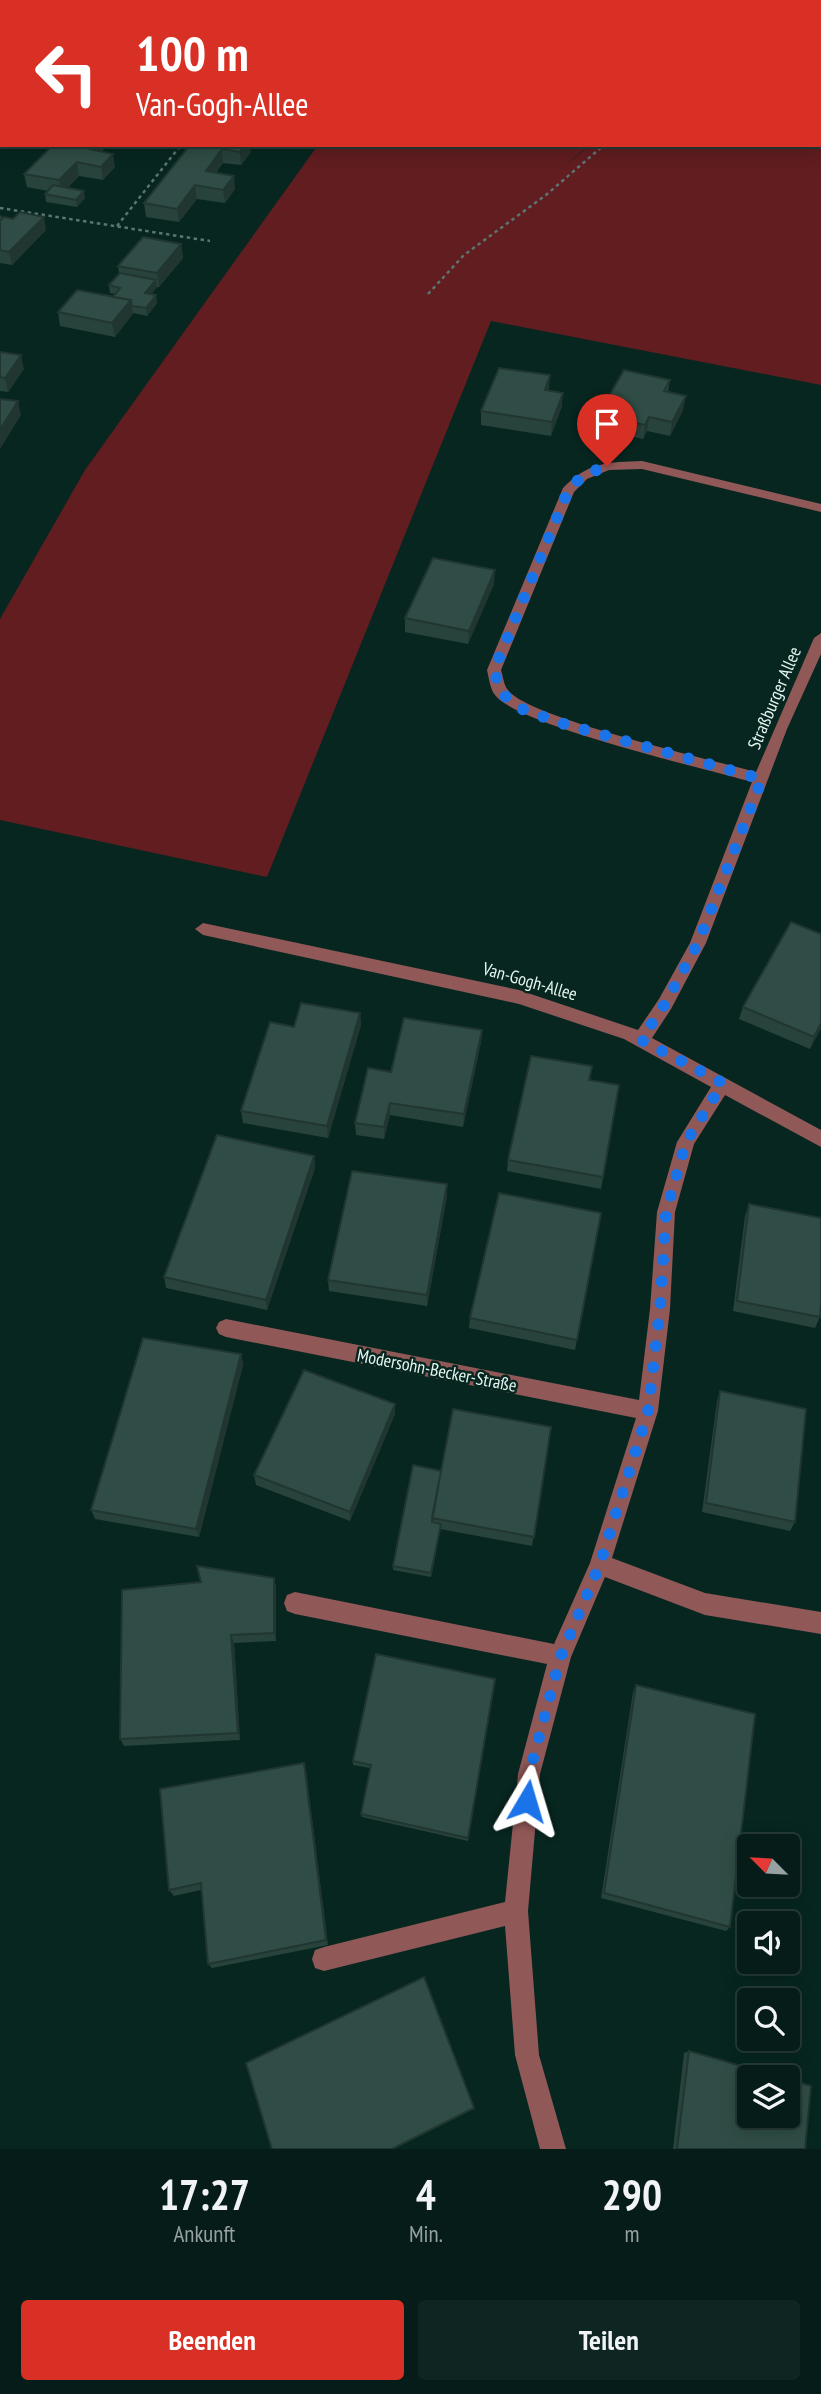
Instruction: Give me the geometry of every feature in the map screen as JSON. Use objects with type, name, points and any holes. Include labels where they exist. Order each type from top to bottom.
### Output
[{"type":"street","points":[[762,779],[564,724],[524,710],[501,693],[494,670],[568,491],[582,476],[607,466],[642,466],[821,508]]},
{"type":"street","name":"Straßburger Allee","points":[[641,1040],[665,1004],[698,943],[780,729],[821,638]]},
{"type":"street","name":"Van-Gogh-Allee","points":[[204,929],[519,997],[641,1040],[821,1139]]},
{"type":"street","points":[[553,2149],[527,2055],[516,1912],[529,1774],[561,1656],[600,1564],[648,1412],[660,1309],[666,1212],[686,1142],[723,1083]]},
{"type":"street","name":"Modersohn-Becker-Straße","points":[[226,1328],[648,1412]]},
{"type":"street","points":[[600,1564],[705,1604],[821,1623]]},
{"type":"street","points":[[295,1603],[561,1656]]},
{"type":"street","points":[[324,1959],[516,1912]]},
{"type":"path","points":[[117,227],[179,147]]},
{"type":"path","points":[[428,294],[464,255],[546,195],[602,147]]},
{"type":"path","points":[[0,208],[210,241]]},
{"type":"shaded area","points":[[317,147],[587,147],[559,171],[588,147],[821,147],[821,385],[491,321],[267,877],[0,820],[0,619],[85,470]]},
{"type":"building","points":[[51,147],[91,147],[89,149],[113,154],[101,167],[77,162],[59,180],[24,174]]},
{"type":"building","points":[[188,147],[244,147],[240,152],[222,149],[206,171],[234,176],[223,190],[195,185],[177,209],[144,203]]},
{"type":"building","points":[[53,185],[84,191],[76,200],[45,194]]},
{"type":"building","points":[[20,212],[44,217],[9,252],[0,250],[0,221],[4,217],[13,219]]},
{"type":"building","points":[[143,237],[181,244],[157,273],[118,266]]},
{"type":"building","points":[[120,273],[156,280],[145,293],[156,295],[146,308],[132,306],[131,300],[113,297],[120,288],[109,285]]},
{"type":"building","points":[[77,290],[131,300],[112,323],[58,312]]},
{"type":"building","points":[[0,352],[21,355],[5,378],[0,377]]},
{"type":"building","points":[[499,368],[550,375],[545,390],[563,393],[552,422],[481,411]]},
{"type":"building","points":[[624,370],[670,380],[664,391],[686,396],[672,422],[649,417],[645,425],[598,415]]},
{"type":"building","points":[[0,399],[18,401],[0,430]]},
{"type":"building","points":[[433,558],[495,570],[469,631],[405,618]]},
{"type":"building","points":[[791,922],[821,934],[821,1023],[814,1037],[743,1007]]},
{"type":"building","points":[[301,1003],[360,1013],[327,1126],[241,1111],[270,1022],[294,1027]]},
{"type":"building","points":[[404,1018],[482,1030],[464,1114],[390,1103],[384,1127],[355,1123],[368,1068],[391,1072]]},
{"type":"building","points":[[531,1056],[592,1066],[589,1080],[619,1085],[603,1177],[508,1160]]},
{"type":"building","points":[[217,1135],[314,1156],[266,1300],[164,1277]]},
{"type":"building","points":[[352,1171],[447,1184],[427,1295],[328,1280]]},
{"type":"building","points":[[499,1193],[601,1213],[577,1340],[470,1318]]},
{"type":"building","points":[[749,1204],[821,1218],[820,1317],[737,1301]]},
{"type":"building","points":[[143,1338],[241,1354],[196,1529],[91,1510]]},
{"type":"building","points":[[304,1370],[395,1404],[350,1512],[254,1475]]},
{"type":"building","points":[[720,1391],[806,1409],[795,1522],[706,1503]]},
{"type":"building","points":[[453,1409],[551,1427],[534,1537],[432,1518]]},
{"type":"building","points":[[413,1465],[441,1471],[432,1522],[441,1524],[431,1573],[393,1566]]},
{"type":"building","points":[[197,1566],[274,1578],[274,1633],[231,1635],[238,1733],[120,1739],[122,1590],[201,1582]]},
{"type":"building","points":[[376,1654],[495,1679],[468,1838],[361,1814],[371,1765],[353,1761]]},
{"type":"building","points":[[636,1685],[755,1714],[741,1834],[737,1834],[737,1867],[730,1927],[604,1893]]},
{"type":"building","points":[[304,1763],[326,1940],[208,1964],[201,1883],[169,1890],[160,1789]]},
{"type":"building","points":[[424,1977],[474,2108],[392,2149],[272,2149],[246,2063]]},
{"type":"building","points":[[689,2051],[738,2065],[737,2128],[800,2128],[800,2083],[811,2086],[805,2149],[677,2149]]},
{"type":"route","points":[[527,1801],[529,1774],[561,1656],[600,1564],[648,1412],[660,1309],[666,1212],[686,1142],[723,1083],[641,1040],[665,1004],[698,943],[762,779],[564,724],[524,710],[501,693],[494,670],[568,491],[582,476],[607,466]]}]
